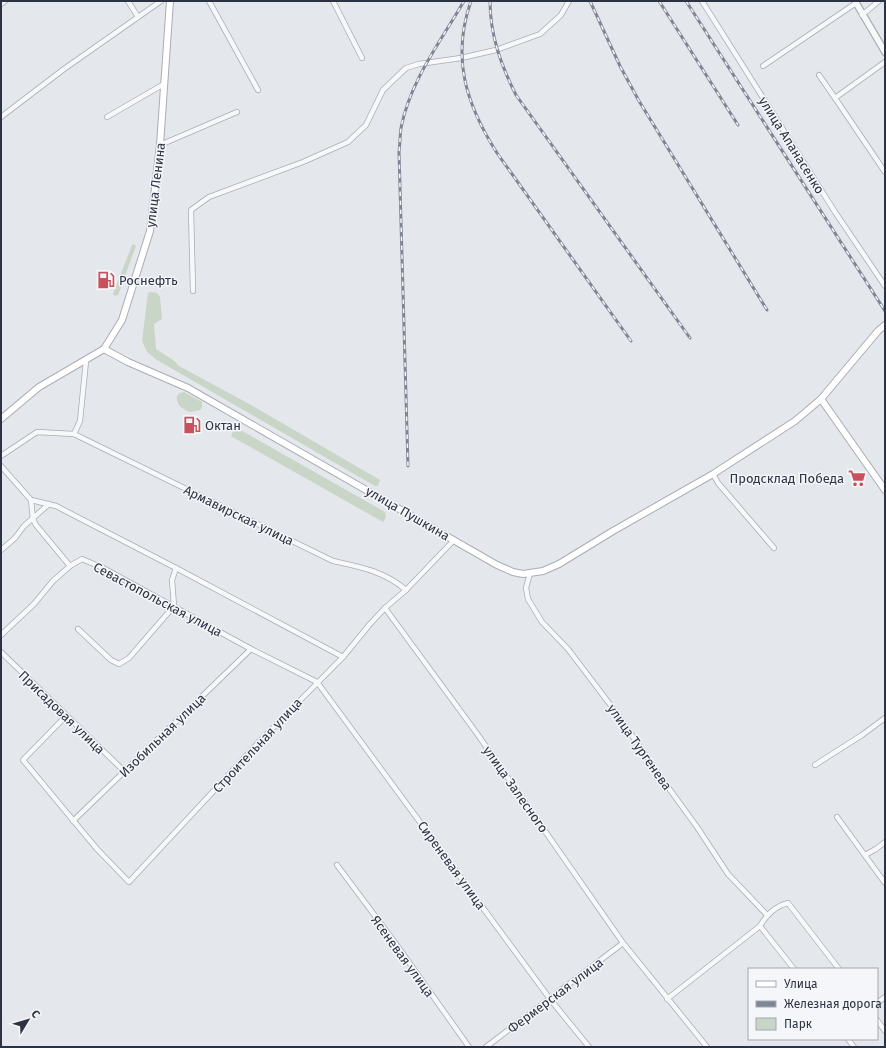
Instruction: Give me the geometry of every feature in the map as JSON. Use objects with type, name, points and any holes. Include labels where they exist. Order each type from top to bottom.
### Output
[{"type":"main road","name":"улица Ленина","points":[[104,349],[122,320],[150,231],[160,145],[170,1]]},
{"type":"main road","name":"улица Пушкина","points":[[104,349],[128,362],[188,388],[502,567],[513,572],[530,574],[559,564],[613,531],[713,474],[795,421],[821,399],[878,331],[885,325]]},
{"type":"main road","points":[[1,419],[39,387],[86,361],[104,349]]},
{"type":"main road","points":[[821,399],[885,490]]},
{"type":"street","points":[[1,4],[5,1]]},
{"type":"street","points":[[128,1],[138,17]]},
{"type":"street","points":[[1,117],[64,69],[161,1]]},
{"type":"street","points":[[209,1],[258,90]]},
{"type":"street","points":[[333,1],[362,58]]},
{"type":"street","points":[[193,291],[191,210],[209,196],[296,164],[348,142],[366,126],[383,90],[406,68],[419,64],[461,58],[496,50],[540,34],[561,15],[569,1]]},
{"type":"street","name":"улица Апанасенко","points":[[702,1],[834,212],[885,286]]},
{"type":"street","points":[[862,15],[879,1]]},
{"type":"street","points":[[763,66],[855,2],[885,52]]},
{"type":"street","points":[[835,98],[885,62]]},
{"type":"street","points":[[819,75],[885,172]]},
{"type":"street","points":[[108,117],[164,84]]},
{"type":"street","points":[[160,145],[237,112]]},
{"type":"street","points":[[74,434],[80,421],[86,361]]},
{"type":"street","name":"Армавирская улица","points":[[1,456],[37,432],[74,434],[333,561],[372,570],[398,583],[406,590]]},
{"type":"street","points":[[1,466],[31,500],[33,519],[36,525],[70,566],[53,581],[34,604],[1,635]]},
{"type":"street","points":[[713,474],[718,483],[774,548]]},
{"type":"street","points":[[31,500],[56,506],[343,657]]},
{"type":"street","points":[[1,550],[15,538],[24,526],[49,504]]},
{"type":"street","points":[[385,608],[406,590],[454,540]]},
{"type":"street","name":"Севастопольская улица","points":[[70,566],[82,559],[103,568],[251,649],[317,682]]},
{"type":"street","points":[[78,629],[111,660],[119,664],[130,658],[174,606],[172,580],[176,568]]},
{"type":"street","name":"улица Тургенева","points":[[530,574],[526,588],[528,599],[542,622],[568,649],[615,711],[697,827],[728,874],[767,915]]},
{"type":"street","name":"Строительная улица","points":[[73,821],[97,849],[129,882],[259,742],[343,657],[385,608]]},
{"type":"street","name":"улица Залесного","points":[[385,608],[478,735],[623,942],[706,1047]]},
{"type":"street","name":"Изобильная улица","points":[[73,821],[251,649]]},
{"type":"street","name":"Присадовая улица","points":[[1,652],[124,771]]},
{"type":"street","name":"Сиреневая улица","points":[[317,682],[550,999],[589,1047]]},
{"type":"street","points":[[66,716],[23,760],[73,821]]},
{"type":"street","points":[[815,765],[885,718]]},
{"type":"street","points":[[837,817],[885,884]]},
{"type":"street","points":[[865,855],[885,842]]},
{"type":"street","name":"Ясеневая улица","points":[[337,865],[396,944],[468,1047]]},
{"type":"street","points":[[667,998],[760,926],[767,915],[780,905],[788,903],[838,968]]},
{"type":"street","points":[[760,926],[793,968]]},
{"type":"street","name":"Фермерская улица","points":[[486,1047],[623,942]]},
{"type":"street","points":[[878,1021],[885,1031]]},
{"type":"green space","points":[[134,244],[136,246],[118,295],[115,296],[113,294],[132,245]]},
{"type":"green space","points":[[148,293],[157,293],[160,297],[162,319],[154,324],[156,349],[173,360],[179,366],[251,405],[380,480],[378,486],[375,486],[157,360],[147,352],[142,341]]},
{"type":"green space","points":[[184,392],[202,402],[202,408],[200,410],[190,412],[184,410],[180,406],[177,402],[177,396]]},
{"type":"green space","points":[[237,428],[385,512],[386,517],[383,522],[231,436],[234,429]]},
{"type":"railway","points":[[408,466],[399,152],[401,128],[411,94],[436,46],[464,1]]},
{"type":"railway","points":[[471,1],[465,22],[462,42],[462,61],[465,80],[477,117],[497,153],[631,341]]},
{"type":"railway","points":[[490,1],[492,26],[497,50],[516,95],[690,338]]},
{"type":"railway","points":[[590,1],[620,66],[639,101],[767,310]]},
{"type":"railway","points":[[659,1],[738,125]]},
{"type":"railway","points":[[686,1],[885,311]]},
{"type":"place","name":"Роснефть","points":[[106,280]]},
{"type":"place","name":"Октан","points":[[192,425]]},
{"type":"place","name":"Продсклад Победа","points":[[857,478]]}]
